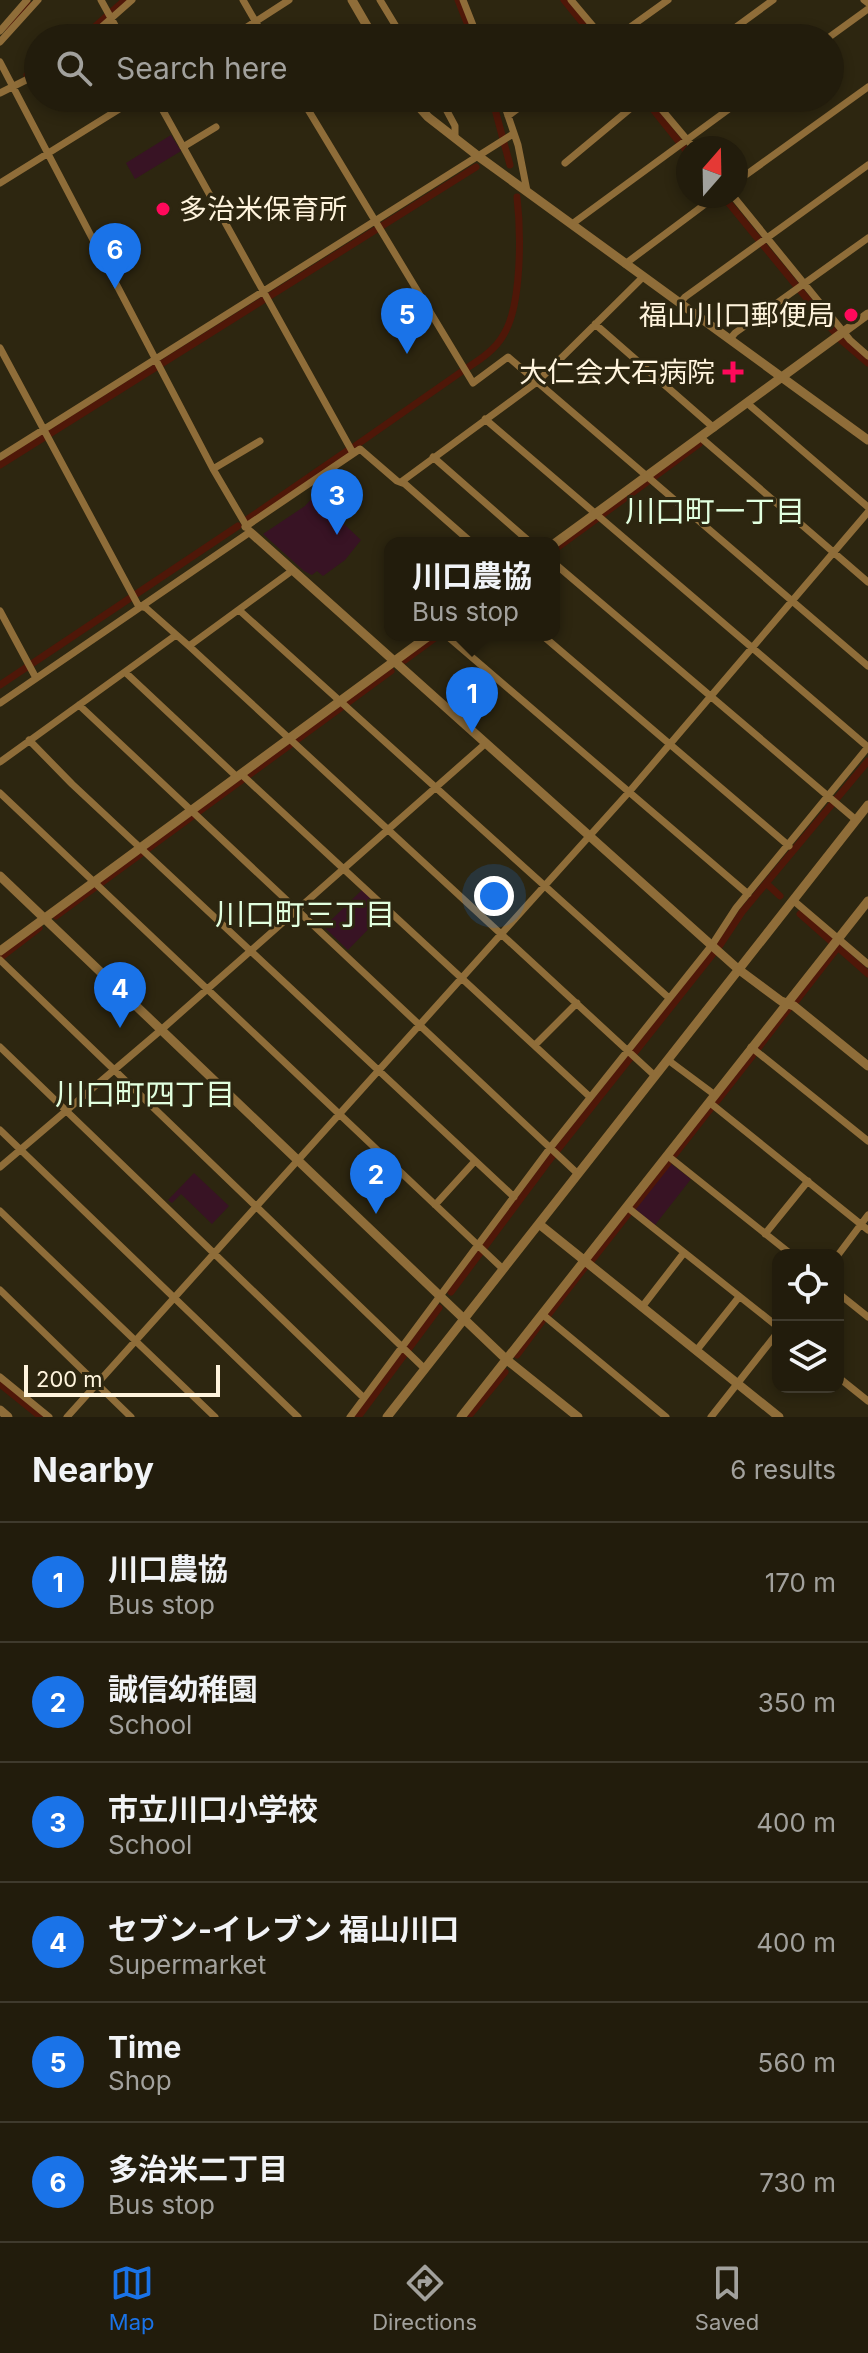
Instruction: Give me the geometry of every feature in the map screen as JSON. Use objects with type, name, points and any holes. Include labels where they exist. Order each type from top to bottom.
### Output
[{"type":"street","points":[[13,0],[19,10]]},
{"type":"street","points":[[0,31],[27,0]]},
{"type":"street","points":[[0,42],[38,0]]},
{"type":"street","points":[[101,0],[114,24]]},
{"type":"street","points":[[104,24],[132,0]]},
{"type":"street","points":[[243,0],[256,22]]},
{"type":"street","points":[[253,24],[289,0]]},
{"type":"street","points":[[352,0],[366,24]]},
{"type":"street","points":[[380,0],[395,24]]},
{"type":"street","points":[[463,0],[472,24]]},
{"type":"street","points":[[571,0],[591,24]]},
{"type":"street","points":[[635,24],[668,0]]},
{"type":"street","points":[[740,24],[773,0]]},
{"type":"street","points":[[844,24],[867,4]]},
{"type":"street","points":[[0,62],[24,108]]},
{"type":"street","points":[[0,93],[24,82]]},
{"type":"street","points":[[844,104],[868,87]]},
{"type":"street","points":[[26,112],[248,530],[738,969],[794,1006],[868,1066]]},
{"type":"street","points":[[0,183],[115,112]]},
{"type":"street","points":[[164,112],[353,453]]},
{"type":"street","points":[[309,112],[473,383],[508,357],[868,666]]},
{"type":"street","points":[[424,112],[478,156],[868,440]]},
{"type":"street","points":[[448,112],[455,126],[455,138]]},
{"type":"street","points":[[507,112],[527,191]]},
{"type":"street","points":[[508,116],[513,112]]},
{"type":"street","points":[[565,163],[626,112]]},
{"type":"street","points":[[662,112],[679,136]]},
{"type":"street","points":[[691,136],[725,112]]},
{"type":"street","points":[[748,173],[833,112]]},
{"type":"street","points":[[183,147],[216,127]]},
{"type":"street","points":[[0,457],[46,433],[376,225],[513,134]]},
{"type":"street","points":[[572,224],[676,147]]},
{"type":"street","points":[[680,303],[868,165]]},
{"type":"street","points":[[625,264],[700,208]]},
{"type":"street","points":[[741,208],[841,334],[868,356]]},
{"type":"street","points":[[730,339],[868,238]]},
{"type":"street","points":[[401,482],[537,382],[643,277]]},
{"type":"street","points":[[560,540],[868,314]]},
{"type":"street","points":[[595,324],[714,428]]},
{"type":"street","points":[[0,348],[133,596],[654,1075]]},
{"type":"street","points":[[67,1417],[629,792],[834,553],[868,509],[747,403]]},
{"type":"street","points":[[350,1417],[550,1148],[669,998],[717,949],[748,894],[868,747],[485,419]]},
{"type":"street","points":[[700,437],[868,582]]},
{"type":"street","points":[[213,469],[260,441]]},
{"type":"street","points":[[0,703],[142,606],[353,453],[362,450],[465,537]]},
{"type":"street","points":[[433,457],[524,537]]},
{"type":"street","points":[[560,568],[856,820]]},
{"type":"street","points":[[189,646],[293,570]]},
{"type":"street","points":[[239,610],[669,998]]},
{"type":"street","points":[[0,611],[36,678]]},
{"type":"street","points":[[0,762],[176,635]]},
{"type":"street","points":[[0,951],[422,641]]},
{"type":"street","points":[[453,641],[748,894]]},
{"type":"street","points":[[549,641],[789,846]]},
{"type":"street","points":[[125,672],[590,1097]]},
{"type":"street","points":[[79,705],[578,1174]]},
{"type":"street","points":[[29,740],[140,848],[514,1197]]},
{"type":"street","points":[[0,1167],[161,1030],[486,743]]},
{"type":"street","points":[[0,793],[503,1269]]},
{"type":"street","points":[[387,1417],[868,805]]},
{"type":"street","points":[[0,876],[507,1360],[578,1417]]},
{"type":"street","points":[[794,901],[834,943],[868,964]]},
{"type":"street","points":[[461,1417],[868,901]]},
{"type":"street","points":[[0,960],[425,1369]]},
{"type":"street","points":[[535,1045],[577,1003]]},
{"type":"street","points":[[0,1047],[364,1398]]},
{"type":"street","points":[[751,1047],[868,1141]]},
{"type":"street","points":[[668,1060],[864,1227]]},
{"type":"street","points":[[0,1130],[298,1417]]},
{"type":"street","points":[[668,1156],[784,1249]]},
{"type":"street","points":[[435,1205],[475,1161]]},
{"type":"street","points":[[765,1234],[808,1181]]},
{"type":"street","points":[[627,1207],[772,1325]]},
{"type":"street","points":[[0,1211],[215,1417]]},
{"type":"street","points":[[844,1249],[864,1227],[868,1215]]},
{"type":"street","points":[[539,1224],[779,1417]]},
{"type":"street","points":[[642,1307],[683,1254]]},
{"type":"street","points":[[0,1290],[131,1417]]},
{"type":"street","points":[[696,1351],[739,1297]]},
{"type":"street","points":[[844,1298],[868,1317]]},
{"type":"street","points":[[542,1314],[666,1417]]},
{"type":"street","points":[[711,1417],[772,1338]]},
{"type":"street","points":[[0,1377],[49,1417]]},
{"type":"street","points":[[844,1382],[868,1401]]},
{"type":"street","points":[[0,1410],[8,1417]]},
{"type":"shaded area","points":[[171,135],[181,151],[135,179],[126,163]]},
{"type":"shaded area","points":[[314,496],[361,540],[345,560],[323,576],[317,571],[312,575],[304,571],[263,534],[305,506]]},
{"type":"shaded area","points":[[365,887],[388,909],[348,950],[324,927]]},
{"type":"shaded area","points":[[670,1163],[691,1179],[655,1225],[634,1208]]},
{"type":"shaded area","points":[[194,1173],[229,1206],[212,1224],[181,1194],[172,1203],[168,1200]]},
{"type":"waterway","points":[[98,24],[125,0]]},
{"type":"waterway","points":[[458,0],[467,24]]},
{"type":"waterway","points":[[564,0],[584,24]]},
{"type":"waterway","points":[[8,28],[29,5]]},
{"type":"waterway","points":[[496,112],[510,165]]},
{"type":"waterway","points":[[655,112],[676,138]]},
{"type":"waterway","points":[[0,465],[476,167]]},
{"type":"waterway","points":[[467,368],[497,344],[510,321],[519,267],[517,197]]},
{"type":"waterway","points":[[733,208],[840,339],[868,363]]},
{"type":"waterway","points":[[355,446],[461,372]]},
{"type":"waterway","points":[[560,546],[699,444]]},
{"type":"waterway","points":[[248,519],[347,451]]},
{"type":"waterway","points":[[0,685],[238,526]]},
{"type":"waterway","points":[[405,660],[431,641]]},
{"type":"waterway","points":[[56,916],[391,671]]},
{"type":"waterway","points":[[451,1292],[551,1158],[720,945],[742,912],[868,761]]},
{"type":"waterway","points":[[767,884],[780,896]]},
{"type":"waterway","points":[[800,914],[868,974]]},
{"type":"waterway","points":[[0,958],[39,928]]},
{"type":"waterway","points":[[796,1001],[838,947]]},
{"type":"waterway","points":[[759,1047],[789,1008]]},
{"type":"waterway","points":[[717,1101],[753,1055]]},
{"type":"waterway","points":[[675,1154],[711,1108]]},
{"type":"waterway","points":[[634,1206],[668,1163]]},
{"type":"waterway","points":[[592,1260],[628,1214]]},
{"type":"waterway","points":[[548,1315],[585,1267]]},
{"type":"waterway","points":[[358,1417],[439,1308]]},
{"type":"waterway","points":[[517,1355],[543,1320]]},
{"type":"waterway","points":[[468,1417],[505,1372]]},
{"type":"waterway","points":[[0,1384],[41,1417]]},
{"type":"place","name":"多治米保育所","points":[[163,209]]},
{"type":"place","name":"多治米二丁目","points":[[115,289]]},
{"type":"place","name":"福山川口郵便局","points":[[851,315]]},
{"type":"place","name":"Time","points":[[407,354]]},
{"type":"place","name":"大仁会大石病院","points":[[733,372]]},
{"type":"place","name":"市立川口小学校","points":[[337,535]]},
{"type":"place","name":"川口農協","points":[[472,733]]},
{"type":"place","name":"セブン-イレブン 福山川口","points":[[120,1028]]},
{"type":"place","name":"誠信幼稚園","points":[[376,1214]]},
{"type":"district","name":"川口町一丁目","points":[[715,512]]},
{"type":"district","name":"川口町三丁目","points":[[305,915]]},
{"type":"district","name":"川口町四丁目","points":[[145,1095]]}]
